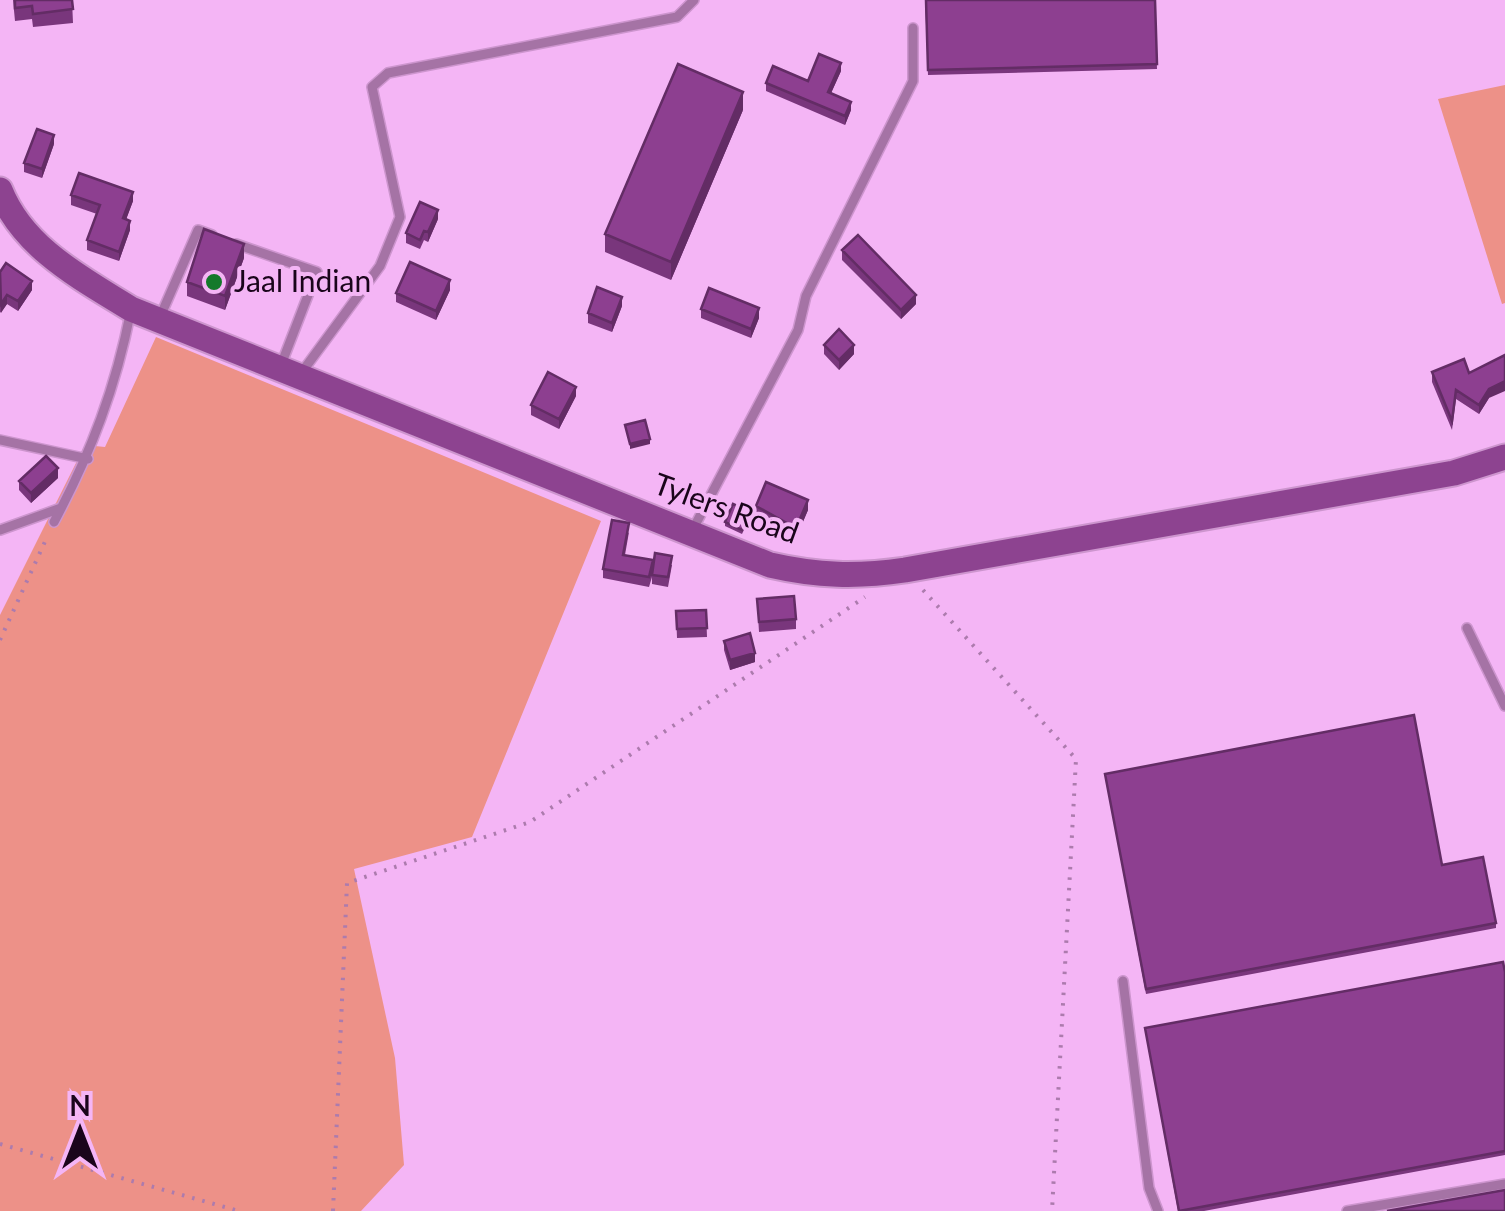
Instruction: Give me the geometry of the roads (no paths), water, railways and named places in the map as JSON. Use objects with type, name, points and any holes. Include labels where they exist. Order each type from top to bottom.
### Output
[{"type":"street","name":"Tylers Road","points":[[0,190],[26,234],[67,269],[131,309],[770,565],[812,574],[856,577],[905,570],[1454,472],[1505,457]]},
{"type":"lane","points":[[290,371],[380,266],[400,217],[372,87],[388,73],[677,17],[694,0]]},
{"type":"lane","points":[[691,533],[798,330],[806,296],[913,81],[913,28]]},
{"type":"lane","points":[[159,319],[198,230],[317,272],[290,371]]},
{"type":"lane","points":[[54,522],[88,460],[110,402],[131,309]]},
{"type":"lane","points":[[0,440],[88,460]]},
{"type":"lane","points":[[0,530],[62,508]]},
{"type":"lane","points":[[1466,628],[1505,706]]},
{"type":"lane","points":[[1123,981],[1149,1188],[1158,1211]]},
{"type":"lane","points":[[1347,1211],[1505,1184]]},
{"type":"place","name":"Jaal Indian","points":[[214,282]]}]
